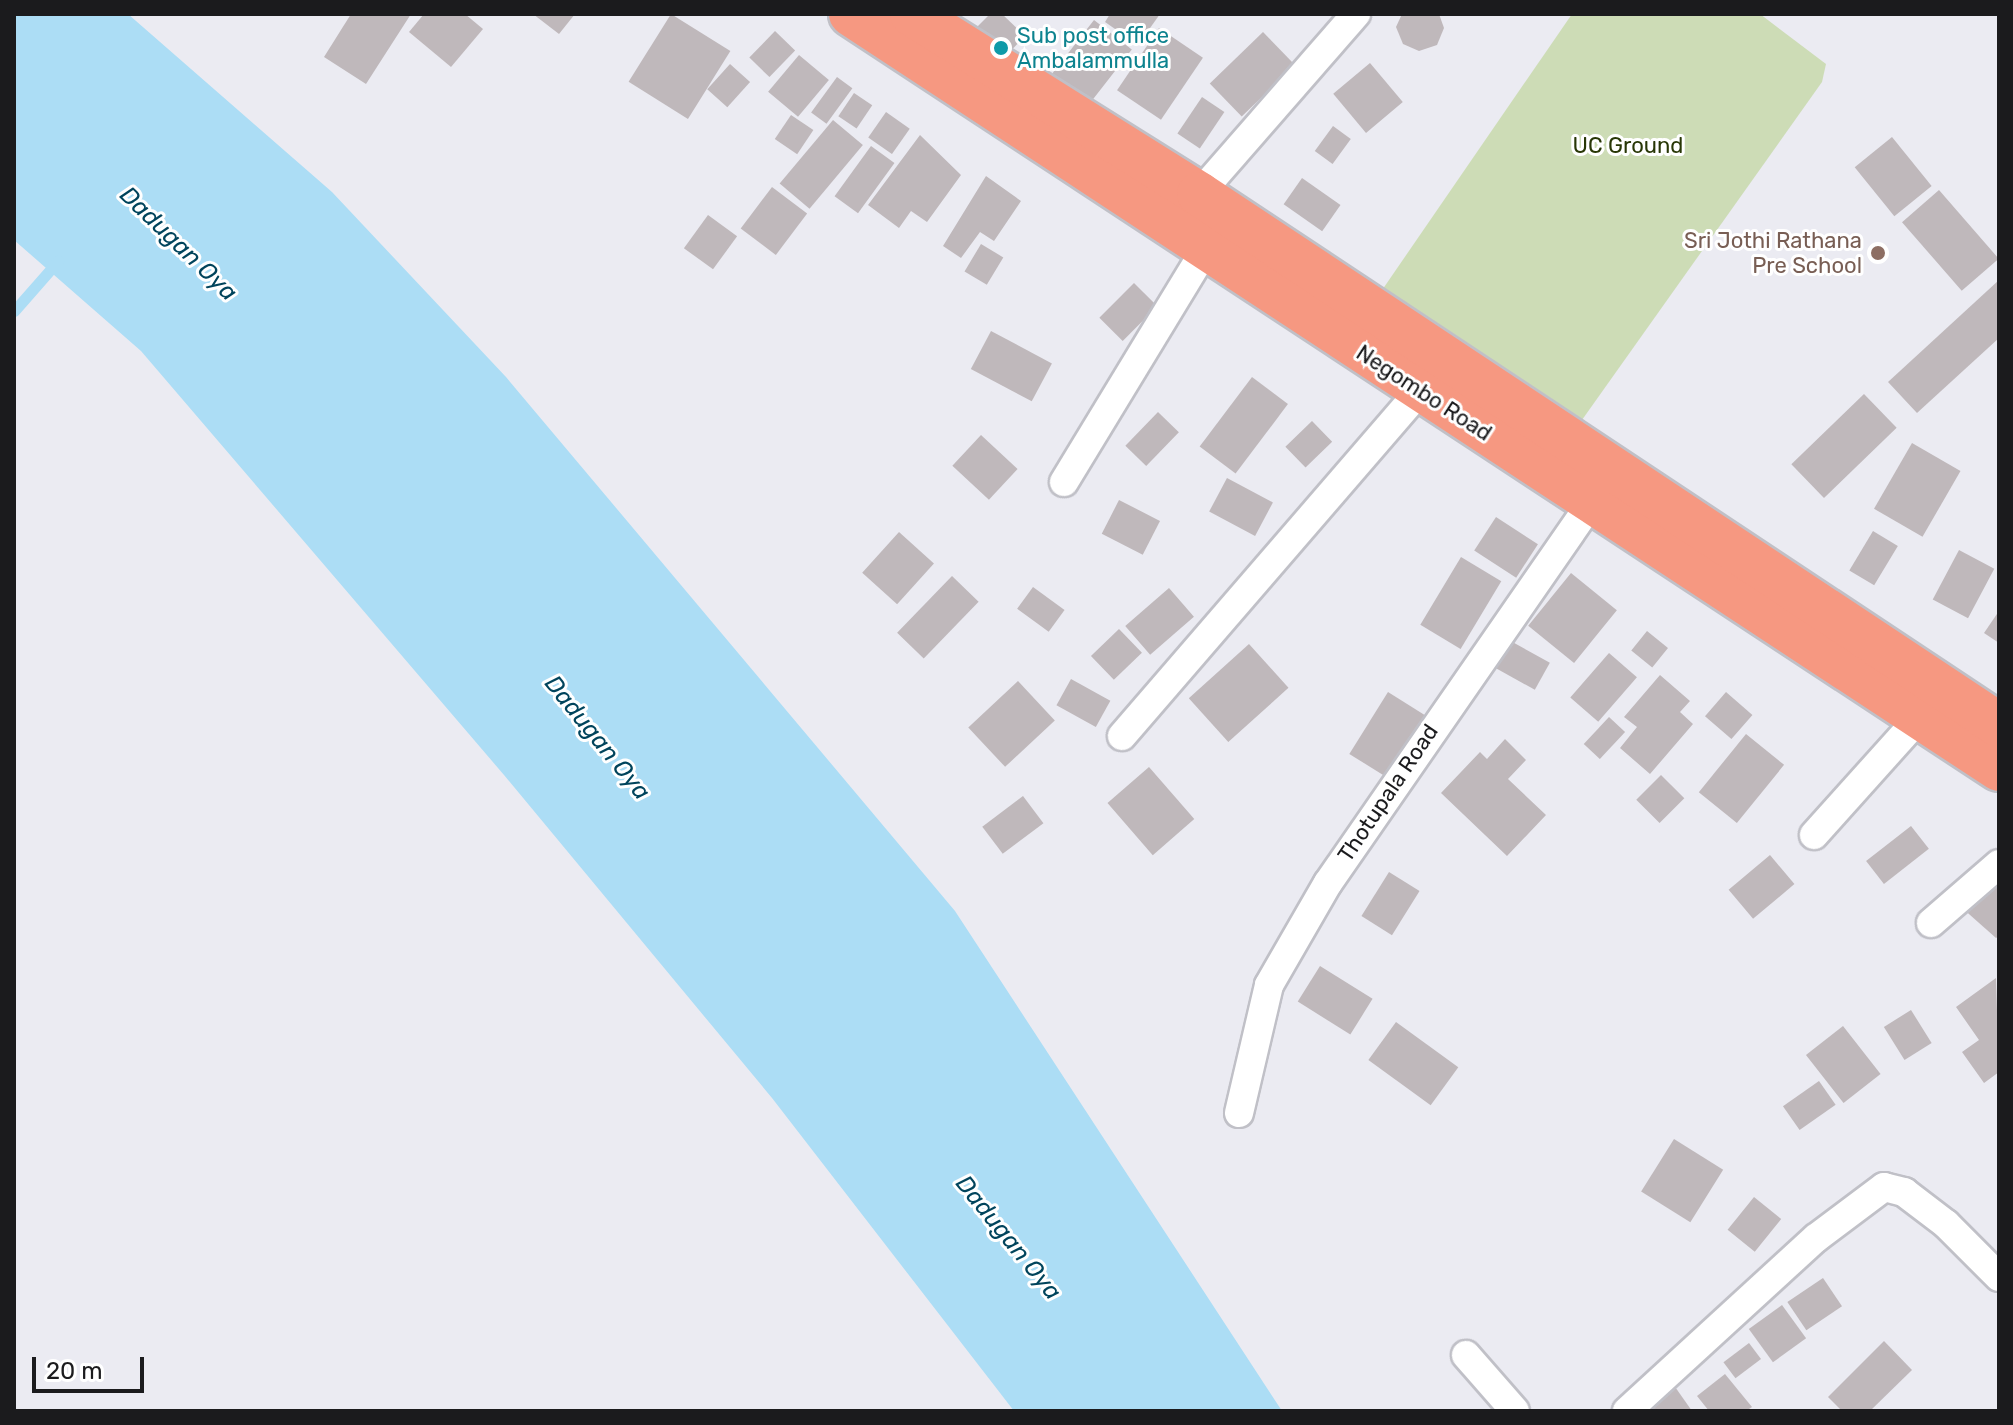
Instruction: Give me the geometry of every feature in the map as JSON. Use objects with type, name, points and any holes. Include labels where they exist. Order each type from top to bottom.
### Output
[{"type":"highway","name":"Negombo Road","points":[[851,14],[1204,252],[1593,500],[1999,769]]},
{"type":"highway","name":"Negombo Road","points":[[912,14],[1199,194],[1999,725]]},
{"type":"street","points":[[1199,194],[1356,14]]},
{"type":"street","points":[[1064,482],[1204,252]]},
{"type":"street","points":[[1122,736],[1420,391]]},
{"type":"street","name":"Thotupala Road","points":[[1239,1113],[1269,985],[1313,909],[1593,500]]},
{"type":"street","points":[[1814,835],[1920,717]]},
{"type":"street","points":[[1931,923],[1999,864]]},
{"type":"street","points":[[1627,1411],[1816,1238],[1884,1187],[1904,1192],[1946,1224],[1999,1277]]},
{"type":"street","points":[[1466,1355],[1515,1411]]},
{"type":"green space","name":"UC Ground","points":[[1572,14],[1760,14],[1826,64],[1822,82],[1577,427],[1378,296]]},
{"type":"water","name":"Dadugan Oya","points":[[14,14],[128,14],[332,192],[506,377],[955,911],[1282,1411],[1014,1411],[772,1098],[504,775],[141,351],[14,240]]},
{"type":"building","points":[[351,14],[411,14],[366,84],[324,57]]},
{"type":"building","points":[[424,14],[465,14],[483,29],[451,67],[409,32]]},
{"type":"building","points":[[533,14],[575,14],[559,34]]},
{"type":"building","points":[[671,14],[730,51],[688,119],[629,82]]},
{"type":"building","name":"Sub post office Ambalammulla","points":[[990,14],[1002,14],[1025,36],[1002,60],[972,32]]},
{"type":"building","points":[[1110,14],[1160,14],[1138,45],[1105,22]]},
{"type":"building","points":[[1402,14],[1439,14],[1444,28],[1437,45],[1419,51],[1403,44],[1396,27]]},
{"type":"building","points":[[1094,20],[1132,50],[1087,106],[1050,77]]},
{"type":"building","points":[[1159,28],[1203,58],[1161,120],[1117,90]]},
{"type":"building","points":[[775,31],[795,50],[769,77],[749,58]]},
{"type":"building","points":[[1263,32],[1295,65],[1242,116],[1210,83]]},
{"type":"building","points":[[799,55],[829,80],[798,117],[768,92]]},
{"type":"building","points":[[1370,63],[1403,102],[1366,133],[1333,94]]},
{"type":"building","points":[[730,64],[750,82],[727,107],[707,89]]},
{"type":"building","points":[[837,77],[852,88],[827,124],[811,113]]},
{"type":"building","points":[[854,93],[872,105],[857,129],[838,116]]},
{"type":"building","points":[[1202,97],[1224,112],[1200,149],[1177,133]]},
{"type":"building","points":[[886,112],[910,129],[892,154],[868,137]]},
{"type":"building","points":[[791,115],[813,130],[797,154],[775,139]]},
{"type":"building","points":[[833,120],[863,145],[810,209],[780,184]]},
{"type":"building","points":[[1333,126],[1351,139],[1333,164],[1315,151]]},
{"type":"building","points":[[920,135],[961,175],[927,222],[911,211],[899,228],[868,205]]},
{"type":"building","points":[[1892,137],[1932,186],[1894,216],[1855,167]]},
{"type":"building","points":[[871,146],[894,163],[858,213],[835,196]]},
{"type":"building","points":[[986,176],[1021,201],[994,241],[980,232],[961,258],[943,246]]},
{"type":"building","points":[[1302,178],[1341,205],[1322,231],[1284,204]]},
{"type":"building","points":[[772,187],[807,213],[776,255],[741,229]]},
{"type":"building","points":[[1939,190],[1999,259],[1962,291],[1902,222]]},
{"type":"building","points":[[708,215],[737,236],[713,269],[684,248]]},
{"type":"building","points":[[981,244],[1003,257],[987,285],[965,271]]},
{"type":"building","points":[[1999,280],[1999,338],[1917,413],[1888,382]]},
{"type":"building","points":[[1134,283],[1157,306],[1123,341],[1099,318]]},
{"type":"building","points":[[991,331],[1052,363],[1032,401],[971,369]]},
{"type":"building","points":[[1252,377],[1288,404],[1236,474],[1200,446]]},
{"type":"building","points":[[1864,394],[1897,428],[1824,498],[1791,464]]},
{"type":"building","points":[[1158,412],[1179,432],[1146,466],[1125,446]]},
{"type":"building","points":[[1312,421],[1332,442],[1306,468],[1285,447]]},
{"type":"building","points":[[981,435],[1018,469],[989,500],[952,466]]},
{"type":"building","points":[[1912,443],[1960,471],[1922,537],[1874,509]]},
{"type":"building","points":[[1227,478],[1273,502],[1255,536],[1209,512]]},
{"type":"building","points":[[1119,500],[1160,521],[1143,555],[1102,534]]},
{"type":"building","points":[[1496,517],[1538,544],[1516,578],[1474,551]]},
{"type":"building","points":[[1873,531],[1898,546],[1874,585],[1849,570]]},
{"type":"building","points":[[899,532],[934,563],[897,604],[862,573]]},
{"type":"building","points":[[1959,550],[1994,569],[1968,618],[1933,599]]},
{"type":"building","points":[[1461,557],[1501,581],[1461,649],[1420,625]]},
{"type":"building","points":[[1571,573],[1617,610],[1574,663],[1528,626]]},
{"type":"building","points":[[952,576],[979,602],[924,659],[897,633]]},
{"type":"building","points":[[1033,587],[1065,610],[1049,632],[1017,609]]},
{"type":"building","points":[[1169,588],[1194,617],[1150,655],[1125,626]]},
{"type":"building","points":[[1999,611],[1999,643],[1984,633]]},
{"type":"building","points":[[1119,629],[1142,653],[1114,680],[1091,656]]},
{"type":"building","points":[[1647,631],[1668,648],[1652,667],[1631,650]]},
{"type":"building","points":[[1507,639],[1550,663],[1535,690],[1492,666]]},
{"type":"building","points":[[1249,644],[1288,688],[1228,742],[1189,698]]},
{"type":"building","points":[[1609,653],[1637,677],[1598,722],[1570,698]]},
{"type":"building","points":[[1660,675],[1690,701],[1680,712],[1693,724],[1650,774],[1620,748],[1637,727],[1624,717]]},
{"type":"building","points":[[1071,679],[1110,701],[1096,727],[1056,705]]},
{"type":"building","points":[[1018,681],[1055,720],[1005,767],[968,727]]},
{"type":"building","points":[[1388,692],[1427,716],[1388,778],[1349,754]]},
{"type":"building","points":[[1726,692],[1752,715],[1731,739],[1705,716]]},
{"type":"building","points":[[1609,717],[1625,732],[1600,759],[1584,744]]},
{"type":"building","points":[[1746,734],[1784,765],[1737,823],[1699,792]]},
{"type":"building","points":[[1505,739],[1526,760],[1508,779],[1546,815],[1507,856],[1441,793],[1480,752],[1487,759]]},
{"type":"building","points":[[1149,767],[1194,819],[1153,855],[1107,803]]},
{"type":"building","points":[[1661,775],[1684,798],[1660,823],[1636,800]]},
{"type":"building","points":[[1023,796],[1043,823],[1003,854],[982,827]]},
{"type":"building","points":[[1911,826],[1929,849],[1884,884],[1866,861]]},
{"type":"building","points":[[1770,855],[1794,884],[1753,919],[1729,890]]},
{"type":"building","points":[[1999,856],[1999,936],[1996,938],[1952,899]]},
{"type":"building","points":[[1389,872],[1420,891],[1392,935],[1361,916]]},
{"type":"building","points":[[1320,966],[1373,999],[1350,1034],[1298,1002]]},
{"type":"building","points":[[1996,978],[1999,1072],[1984,1083],[1962,1052],[1979,1040],[1956,1007]]},
{"type":"building","points":[[1911,1010],[1932,1043],[1905,1060],[1884,1027]]},
{"type":"building","points":[[1396,1022],[1458,1067],[1431,1105],[1368,1060]]},
{"type":"building","points":[[1843,1026],[1881,1074],[1844,1103],[1806,1055]]},
{"type":"building","points":[[1819,1081],[1836,1105],[1800,1130],[1783,1106]]},
{"type":"building","points":[[1674,1139],[1723,1170],[1690,1222],[1641,1192]]},
{"type":"building","points":[[1754,1197],[1781,1219],[1755,1252],[1728,1230]]},
{"type":"building","points":[[1823,1278],[1842,1306],[1806,1330],[1787,1302]]},
{"type":"building","points":[[1782,1305],[1806,1338],[1773,1362],[1749,1329]]},
{"type":"building","points":[[1884,1341],[1912,1370],[1870,1411],[1842,1411],[1828,1397]]},
{"type":"building","points":[[1749,1343],[1761,1359],[1735,1378],[1723,1362]]},
{"type":"building","points":[[1725,1374],[1752,1407],[1746,1411],[1709,1411],[1697,1396]]},
{"type":"building","points":[[1673,1384],[1692,1411],[1649,1411],[1644,1405]]},
{"type":"waterway","points":[[14,311],[58,261]]},
{"type":"place","name":"Sub post office Ambalammulla","points":[[1001,48]]},
{"type":"place","name":"Sri Jothi Rathana Pre School","points":[[1878,253]]}]
